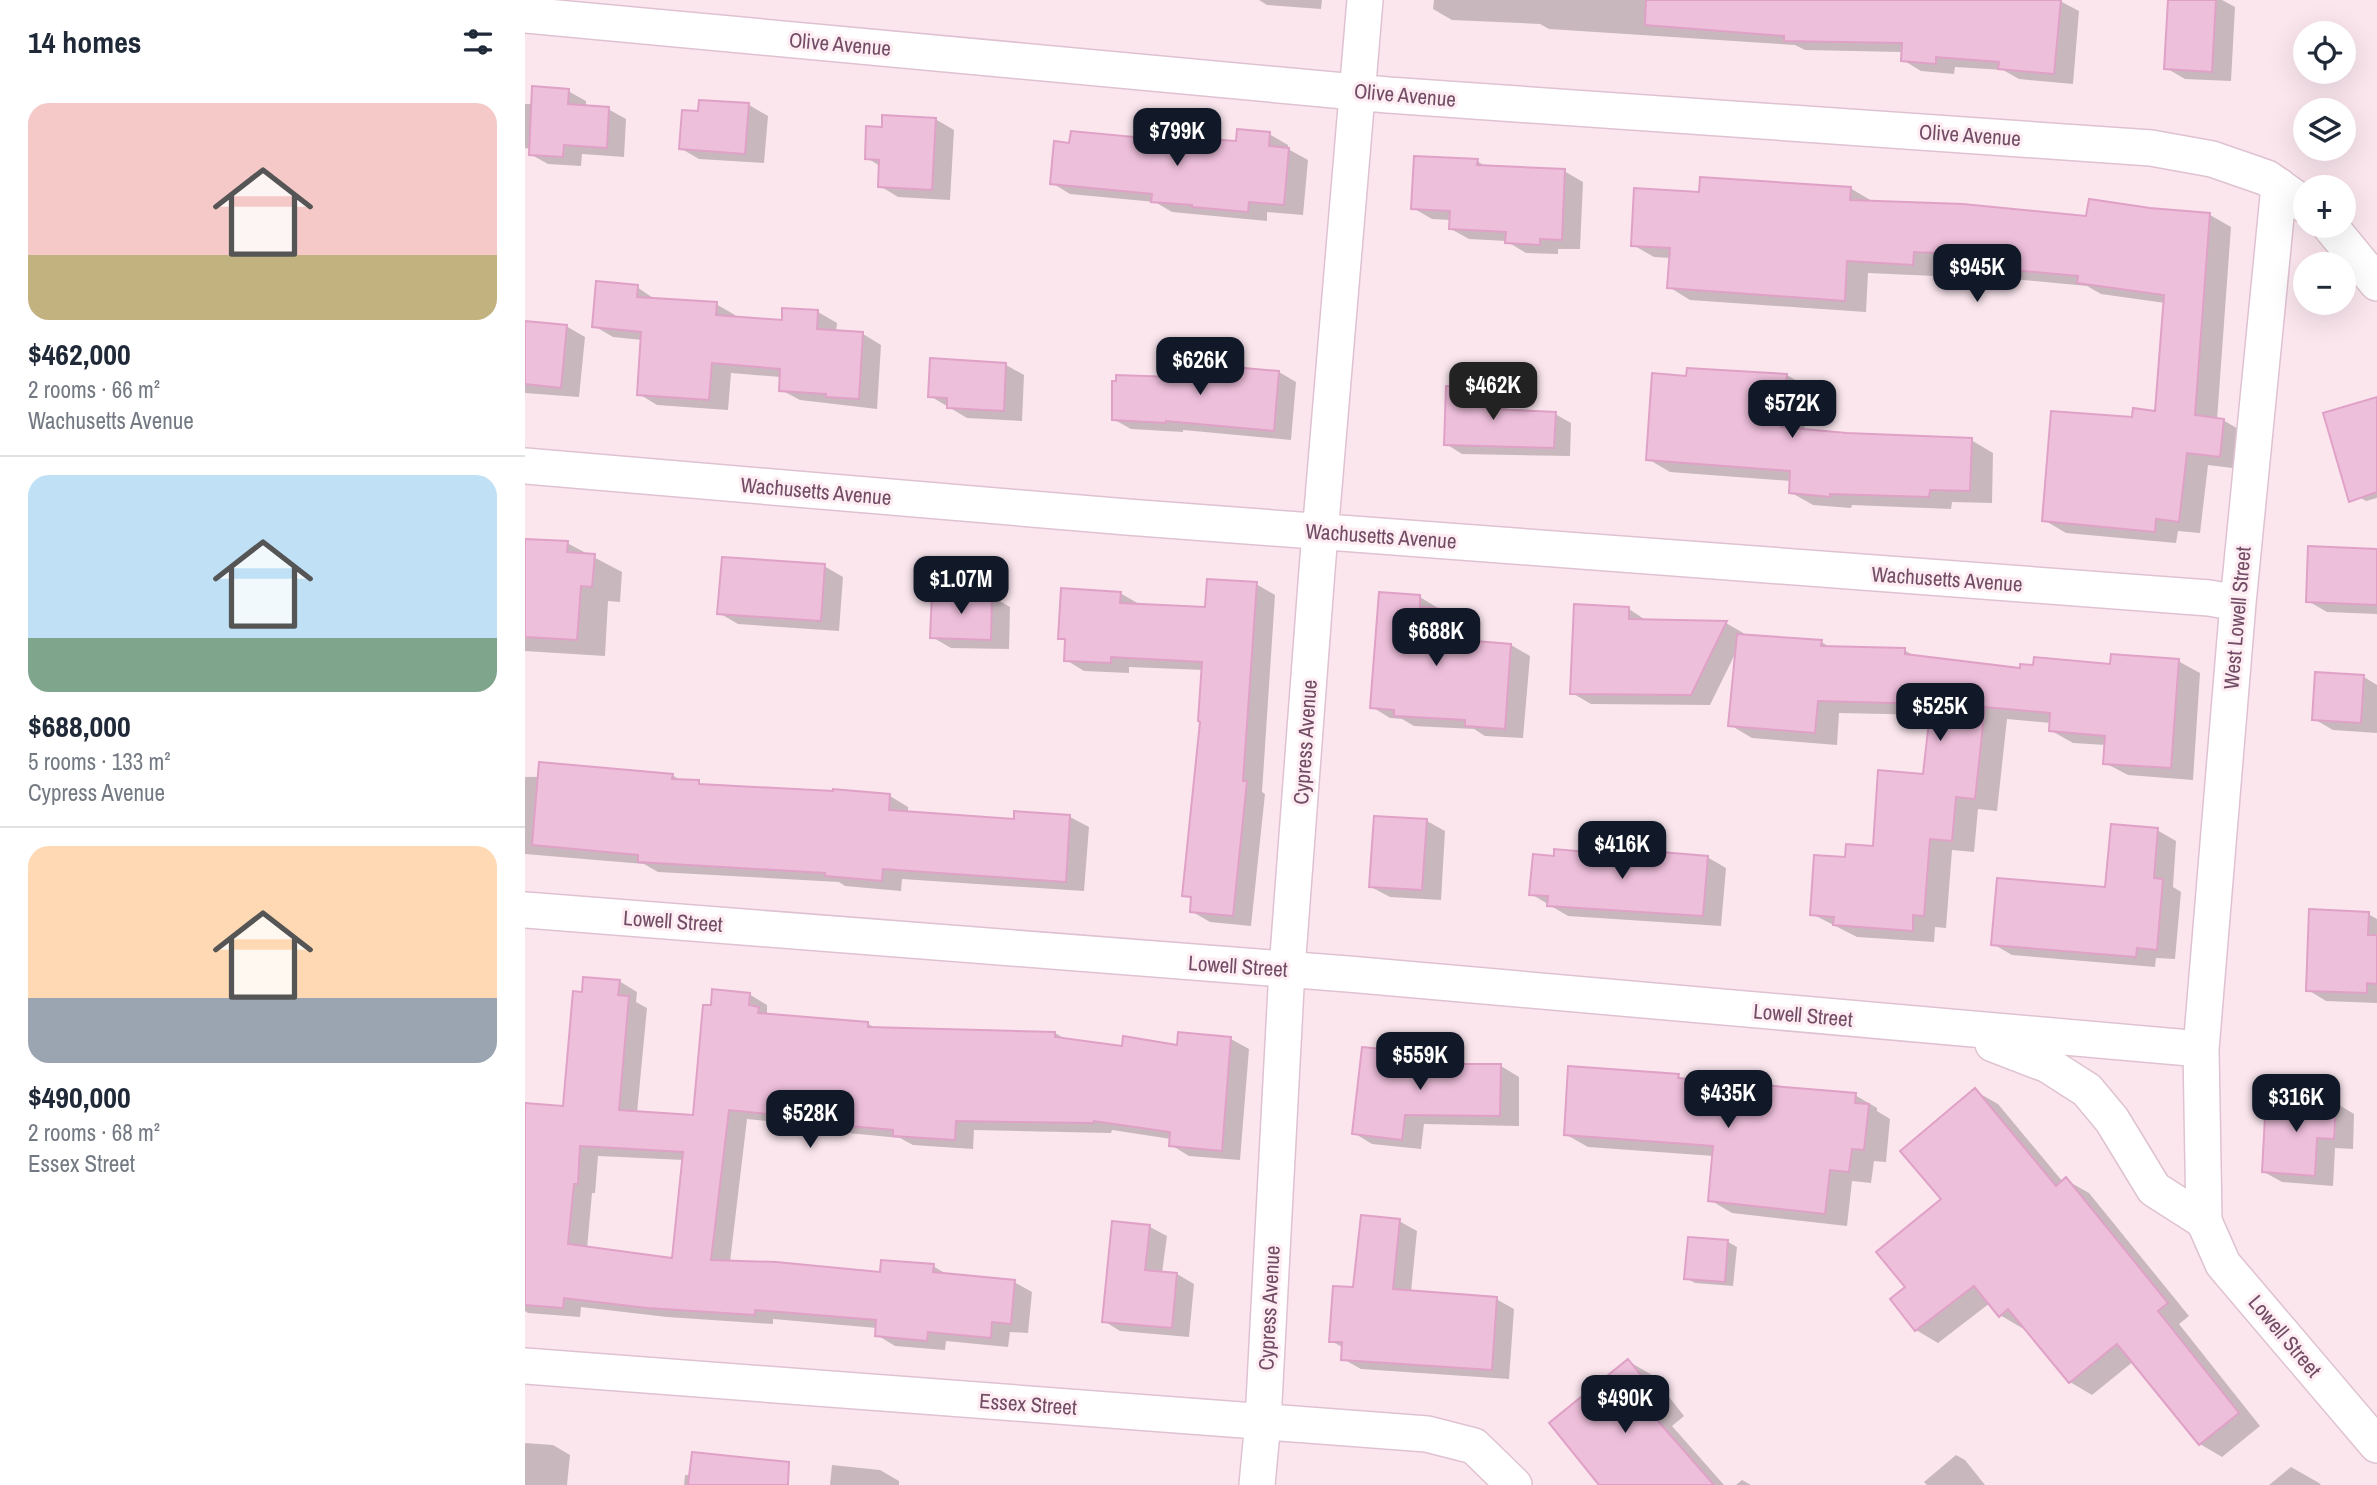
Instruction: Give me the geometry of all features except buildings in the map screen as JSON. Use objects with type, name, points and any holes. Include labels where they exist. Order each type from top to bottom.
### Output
[{"type":"street","name":"Cypress Avenue","points":[[1257,1485],[1263,1421],[1287,970],[1365,0]]},
{"type":"street","name":"Olive Avenue","points":[[525,15],[1358,91],[2151,148],[2212,159],[2267,178],[2292,196]]},
{"type":"street","name":"West Lowell Street","points":[[2201,1049],[2238,603],[2292,196]]},
{"type":"street","points":[[2340,238],[2377,283]]},
{"type":"street","name":"Wachusetts Avenue","points":[[525,466],[1321,532],[2209,598],[2238,603]]},
{"type":"street","name":"Lowell Street","points":[[525,910],[1287,970],[2201,1049],[2204,1221],[2223,1264],[2377,1445]]},
{"type":"street","name":"Lowell Street","points":[[1950,1028],[2048,1065],[2087,1090],[2112,1120],[2154,1189],[2204,1221]]},
{"type":"street","name":"Essex Street","points":[[525,1366],[1427,1434],[1474,1447],[1514,1485]]}]
